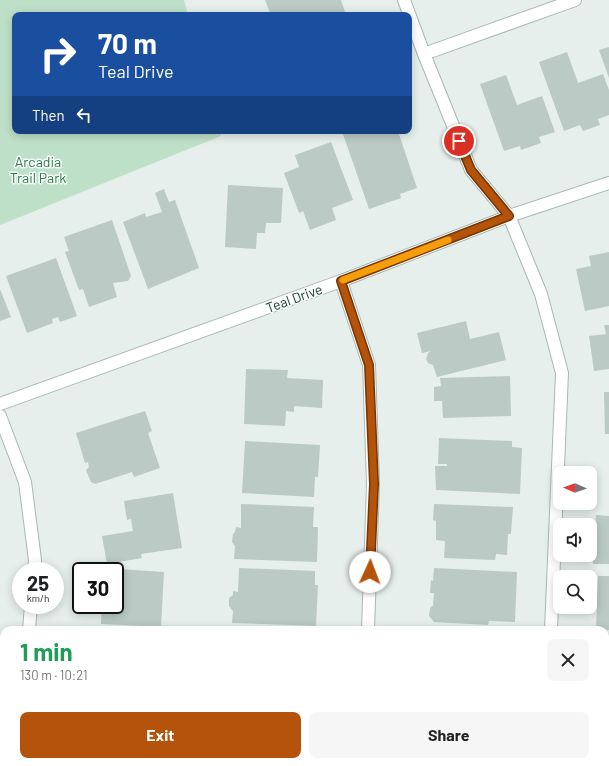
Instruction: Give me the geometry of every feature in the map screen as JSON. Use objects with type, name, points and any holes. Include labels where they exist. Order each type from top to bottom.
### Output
[{"type":"street","points":[[404,0],[408,12]]},
{"type":"street","points":[[424,54],[575,0]]},
{"type":"street","points":[[412,22],[471,170],[509,216],[541,294],[562,373],[551,626]]},
{"type":"street","name":"Teal Drive","points":[[0,404],[341,281],[509,216],[609,183]]},
{"type":"street","points":[[341,281],[369,365],[374,484],[368,626]]},
{"type":"street","points":[[0,416],[25,482],[35,562]]},
{"type":"street","points":[[29,626],[30,614]]},
{"type":"green space","name":"Arcadia Trail Park","points":[[0,0],[184,0],[187,12],[12,12],[12,134],[221,134],[221,136],[0,225]]},
{"type":"building","points":[[265,0],[341,0],[345,12],[270,12]]},
{"type":"building","points":[[609,47],[609,78],[599,50]]},
{"type":"building","points":[[567,52],[578,83],[603,74],[609,90],[609,115],[598,119],[600,125],[583,131],[580,125],[564,131],[539,62]]},
{"type":"building","points":[[506,75],[517,105],[542,96],[555,132],[539,137],[541,143],[521,150],[520,146],[504,151],[480,84]]},
{"type":"building","points":[[343,134],[399,134],[417,188],[400,194],[401,198],[369,209]]},
{"type":"building","points":[[331,142],[353,200],[332,208],[336,220],[310,230],[303,211],[299,213],[284,173],[299,167],[295,155]]},
{"type":"building","points":[[228,185],[283,188],[281,223],[266,223],[265,233],[257,233],[256,249],[225,247]]},
{"type":"building","points":[[164,189],[169,202],[175,200],[199,268],[148,289],[123,222],[145,213],[146,217],[162,212],[155,193]]},
{"type":"building","points":[[112,220],[131,276],[128,281],[113,283],[117,297],[89,307],[83,289],[79,290],[65,252],[69,251],[64,237]]},
{"type":"building","points":[[609,252],[609,306],[585,311],[576,269],[591,266],[589,256]]},
{"type":"building","points":[[56,258],[77,316],[60,322],[58,317],[52,319],[53,323],[27,333],[6,276]]},
{"type":"building","points":[[0,289],[11,317],[0,321]]},
{"type":"building","points":[[466,321],[470,339],[499,332],[506,360],[437,377],[433,365],[428,363],[426,359],[428,353],[431,351],[422,353],[417,333]]},
{"type":"building","points":[[604,325],[609,325],[609,369],[594,371],[589,336],[606,334]]},
{"type":"building","points":[[246,369],[288,370],[287,378],[323,380],[322,408],[294,406],[294,412],[286,411],[285,426],[244,424]]},
{"type":"building","points":[[510,376],[511,416],[443,418],[442,401],[434,401],[434,387],[441,386],[440,378]]},
{"type":"building","points":[[604,392],[609,392],[609,434],[605,434]]},
{"type":"building","points":[[145,411],[152,431],[148,433],[160,468],[134,477],[132,472],[95,484],[91,482],[86,470],[89,467],[88,462],[85,463],[76,433]]},
{"type":"building","points":[[439,438],[512,441],[512,447],[522,448],[520,494],[436,490],[435,466],[447,466],[447,464],[438,464]]},
{"type":"building","points":[[245,441],[320,445],[318,477],[315,477],[314,497],[242,493]]},
{"type":"building","points":[[173,493],[182,548],[141,554],[142,558],[119,562],[107,562],[102,536],[133,531],[131,519],[127,520],[124,501]]},
{"type":"building","points":[[241,504],[314,507],[313,527],[318,527],[317,562],[234,559],[235,546],[232,542],[233,534],[236,527],[241,528]]},
{"type":"building","points":[[434,504],[513,507],[511,534],[508,534],[507,555],[496,554],[495,560],[444,558],[445,541],[436,540],[436,521],[433,520]]},
{"type":"building","points":[[596,515],[609,516],[609,564],[593,564],[593,562],[597,562]]},
{"type":"building","points":[[239,568],[315,571],[315,585],[318,585],[316,626],[232,623],[233,611],[229,606],[229,598],[233,595],[233,591],[238,592]]},
{"type":"building","points":[[434,568],[517,572],[515,622],[489,621],[488,625],[434,622],[429,616],[430,608],[434,605],[434,593],[430,593]]},
{"type":"building","points":[[124,569],[164,572],[161,626],[101,624],[102,614],[124,614]]},
{"type":"building","points":[[598,576],[609,576],[609,626],[596,626]]},
{"type":"slow traffic","points":[[343,280],[448,240]]},
{"type":"route","points":[[370,572],[374,484],[369,365],[341,281],[509,216],[471,170],[459,141]]}]
